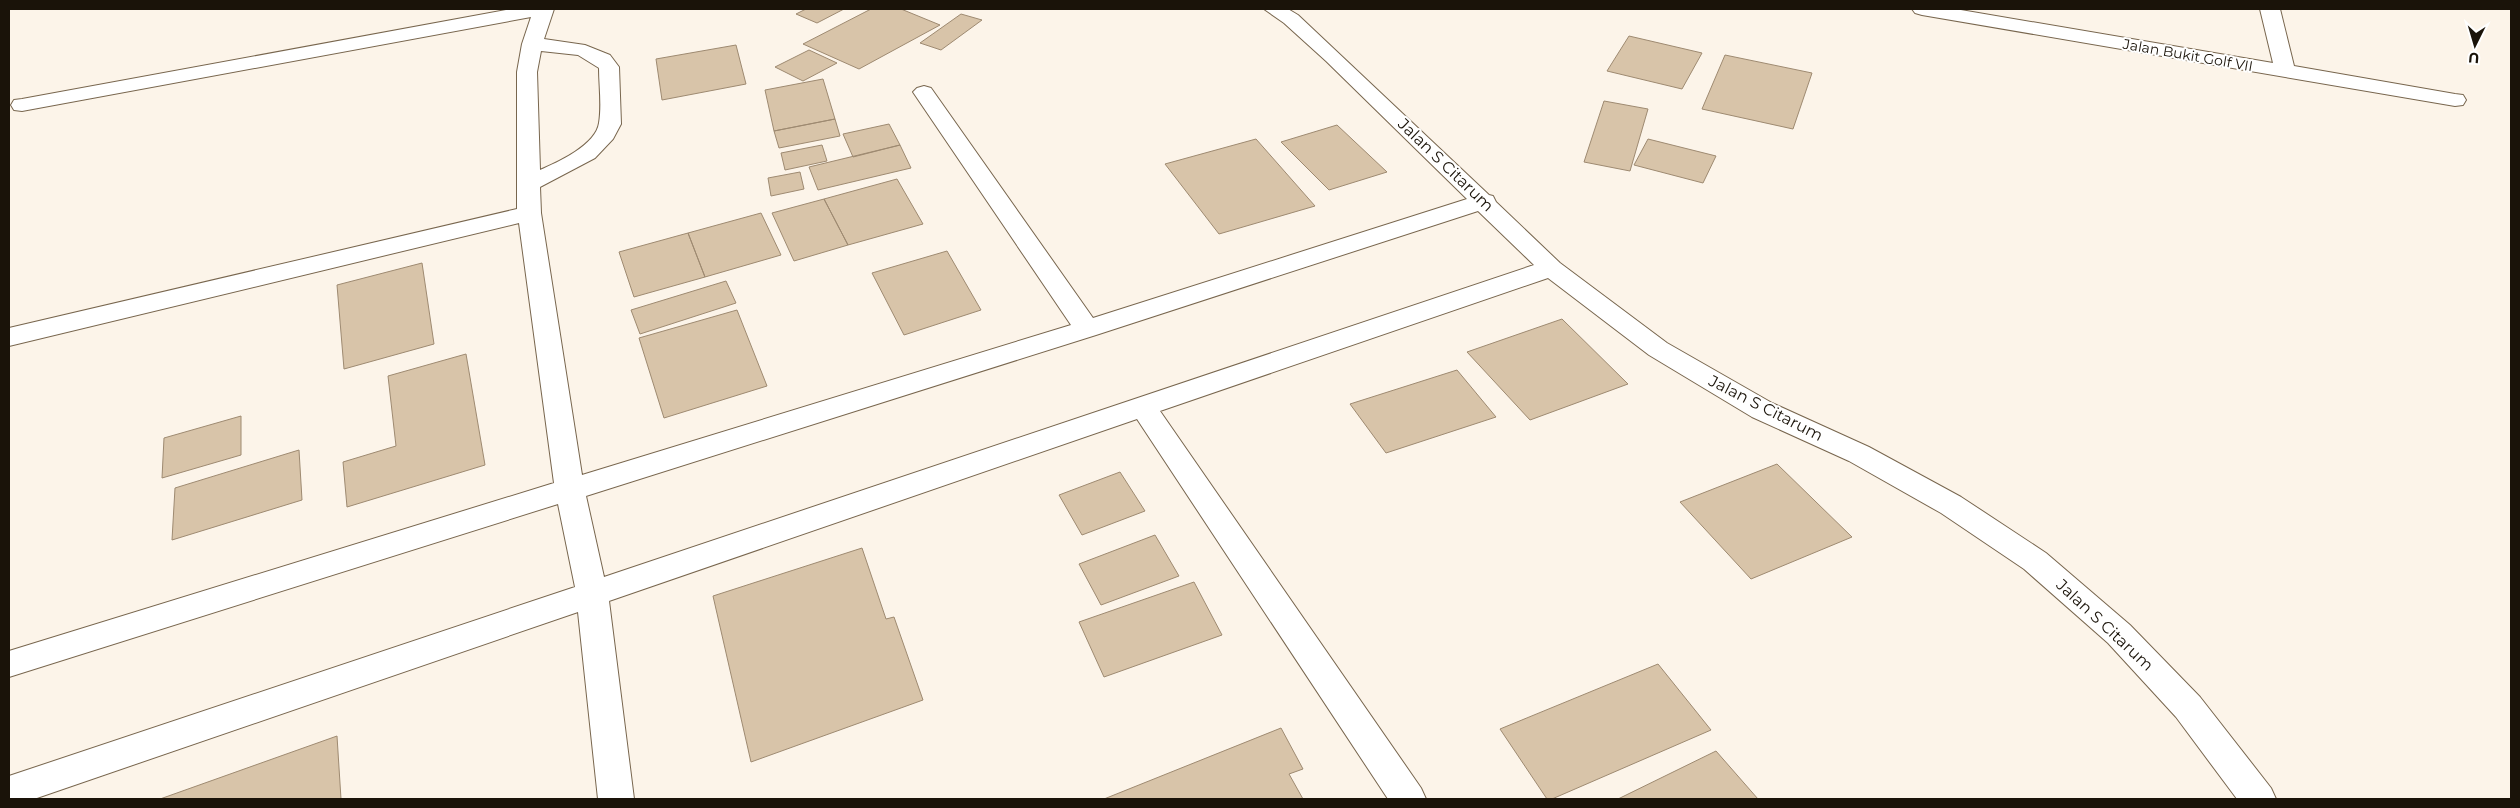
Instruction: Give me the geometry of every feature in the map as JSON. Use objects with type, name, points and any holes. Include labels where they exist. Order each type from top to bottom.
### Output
[{"type":"street","points":[[22,105],[543,9],[532,44],[527,72],[529,213],[570,490],[592,594],[616,799]]},
{"type":"street","name":"Jalan S Citarum","points":[[1274,9],[1292,19],[1333,57],[1484,201],[1551,268],[1658,349],[1762,410],[1859,454],[1951,505],[2035,561],[2119,634],[2175,694],[2258,799]]},
{"type":"street","name":"Jalan Bukit Golf VII","points":[[1922,9],[2455,100]]},
{"type":"street","points":[[2270,9],[2285,71]]},
{"type":"street","points":[[528,185],[589,152],[600,143],[610,124],[609,67],[604,59],[594,54],[532,44]]},
{"type":"street","points":[[924,92],[1087,329]]},
{"type":"street","points":[[9,664],[1087,329],[1484,201]]},
{"type":"street","points":[[9,337],[529,213]]},
{"type":"street","points":[[9,792],[1551,268]]},
{"type":"street","points":[[1143,406],[1408,799]]},
{"type":"building","points":[[806,9],[844,9],[817,23],[796,14]]},
{"type":"building","points":[[871,9],[901,9],[940,25],[859,69],[803,44]]},
{"type":"building","points":[[961,14],[982,20],[941,50],[920,43]]},
{"type":"building","points":[[1629,36],[1702,53],[1682,89],[1607,71]]},
{"type":"building","points":[[736,45],[746,84],[662,100],[656,59]]},
{"type":"building","points":[[809,50],[837,63],[803,81],[775,67]]},
{"type":"building","points":[[1725,55],[1812,73],[1793,129],[1702,109]]},
{"type":"building","points":[[823,79],[835,119],[774,131],[765,90]]},
{"type":"building","points":[[1604,101],[1648,109],[1630,171],[1584,162]]},
{"type":"building","points":[[835,119],[840,136],[779,148],[774,131]]},
{"type":"building","points":[[889,124],[900,145],[853,157],[843,134]]},
{"type":"building","points":[[1337,125],[1387,172],[1329,190],[1281,142]]},
{"type":"building","points":[[1256,139],[1315,206],[1219,234],[1165,164]]},
{"type":"building","points":[[1648,139],[1716,156],[1703,183],[1634,165]]},
{"type":"building","points":[[822,145],[827,161],[785,170],[781,153]]},
{"type":"building","points":[[900,145],[911,168],[818,190],[809,167]]},
{"type":"building","points":[[800,172],[804,189],[771,196],[768,178]]},
{"type":"building","points":[[897,179],[923,224],[848,245],[824,199]]},
{"type":"building","points":[[824,199],[848,245],[794,261],[772,213]]},
{"type":"building","points":[[761,213],[781,255],[705,277],[688,233]]},
{"type":"building","points":[[688,233],[705,277],[634,297],[619,252]]},
{"type":"building","points":[[947,251],[981,310],[904,335],[872,273]]},
{"type":"building","points":[[422,263],[434,344],[344,369],[337,285]]},
{"type":"building","points":[[726,281],[736,303],[640,334],[631,310]]},
{"type":"building","points":[[737,310],[767,386],[664,418],[639,338]]},
{"type":"building","points":[[1562,319],[1628,384],[1530,420],[1467,352]]},
{"type":"building","points":[[466,354],[485,465],[347,507],[343,462],[396,446],[388,376]]},
{"type":"building","points":[[1457,370],[1496,417],[1386,453],[1350,404]]},
{"type":"building","points":[[241,416],[241,455],[162,478],[164,438]]},
{"type":"building","points":[[299,450],[302,500],[172,540],[175,488]]},
{"type":"building","points":[[1777,464],[1852,537],[1751,579],[1680,502]]},
{"type":"building","points":[[1120,472],[1145,511],[1082,535],[1059,495]]},
{"type":"building","points":[[1155,535],[1179,576],[1101,605],[1079,564]]},
{"type":"building","points":[[862,548],[886,619],[894,617],[923,700],[751,762],[713,596]]},
{"type":"building","points":[[1194,582],[1222,635],[1104,677],[1079,622]]},
{"type":"building","points":[[1658,664],[1711,730],[1552,799],[1547,799],[1500,729]]},
{"type":"building","points":[[1281,728],[1303,769],[1289,774],[1303,799],[1104,799]]},
{"type":"building","points":[[337,736],[341,799],[160,799]]},
{"type":"building","points":[[1716,751],[1758,799],[1618,799]]}]
